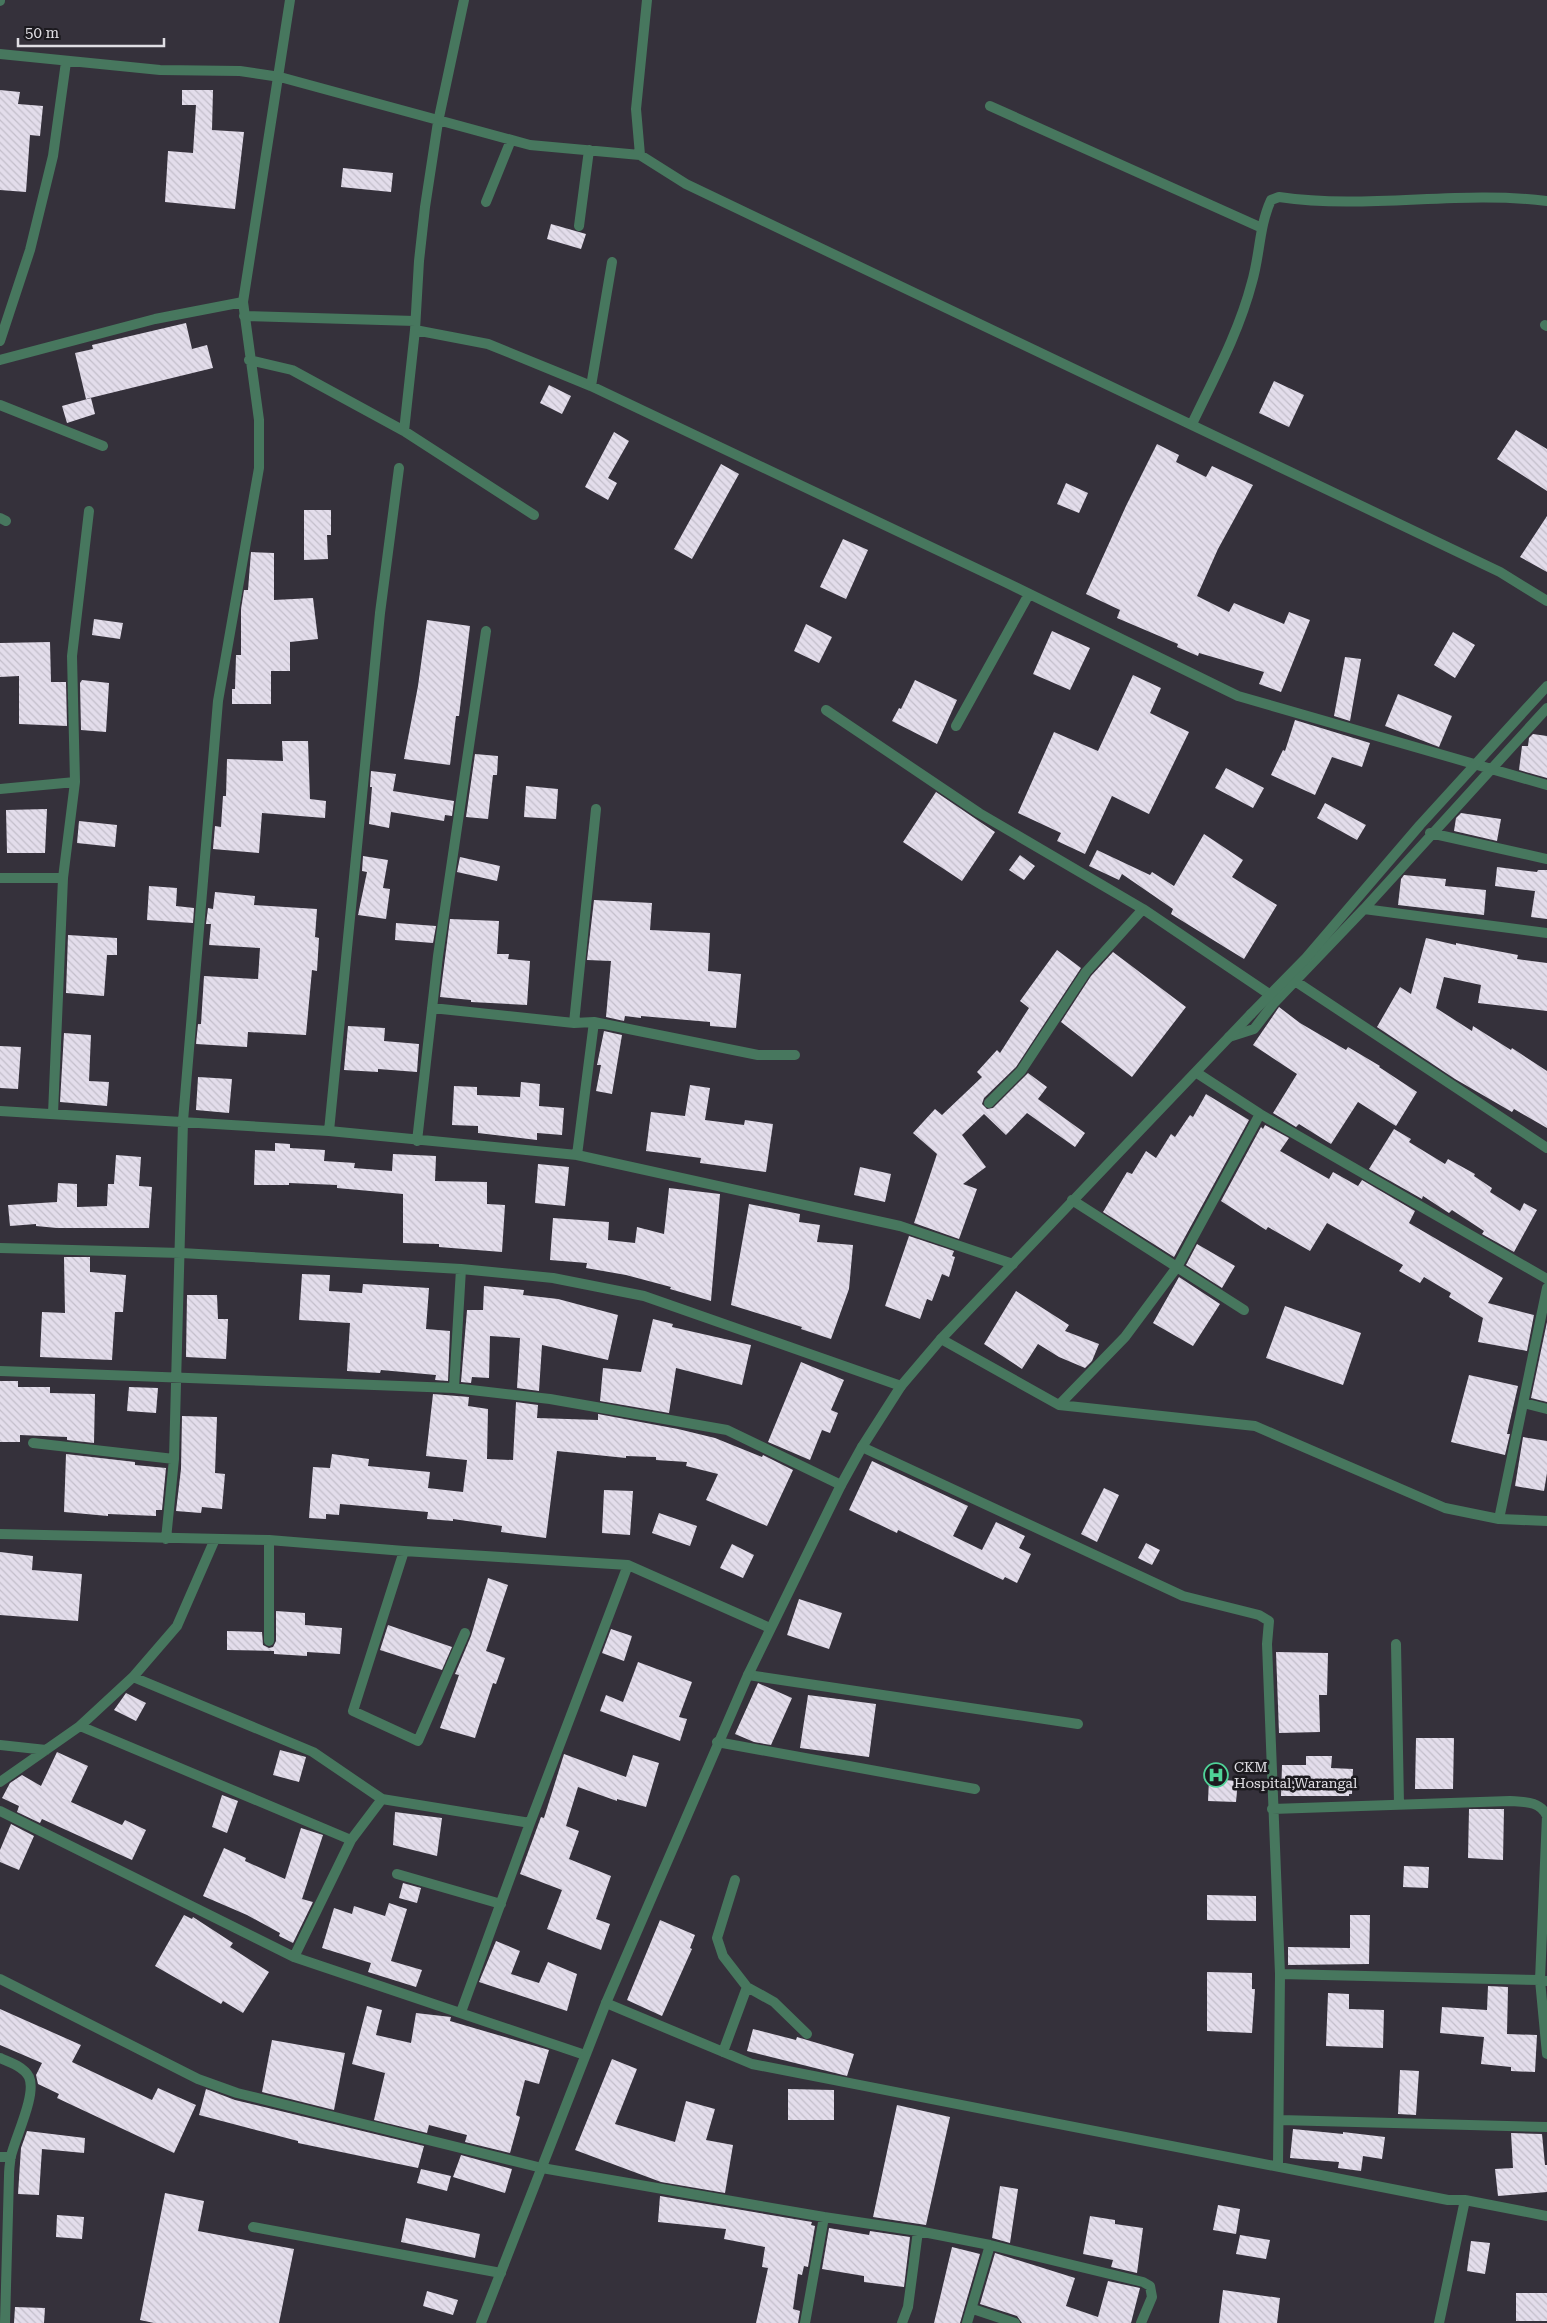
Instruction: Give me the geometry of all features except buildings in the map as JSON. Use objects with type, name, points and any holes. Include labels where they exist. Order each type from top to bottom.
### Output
[{"type":"street","points":[[166,1539],[174,1459],[184,1121],[218,701],[259,468],[259,420],[254,380],[249,360],[243,302],[280,77],[290,0]]},
{"type":"street","points":[[404,431],[425,207],[438,122],[464,0]]},
{"type":"street","points":[[640,155],[636,109],[647,0]]},
{"type":"street","points":[[0,54],[160,70],[240,71],[280,77],[530,146],[640,155],[686,184],[1500,572],[1547,601]]},
{"type":"street","points":[[0,341],[30,250],[53,156],[66,62]]},
{"type":"street","points":[[990,106],[1262,228]]},
{"type":"street","points":[[486,202],[511,140]]},
{"type":"street","points":[[579,226],[589,150]]},
{"type":"street","points":[[1192,424],[1238,328],[1253,280],[1262,228],[1271,200],[1278,197],[1329,202],[1510,196],[1547,201]]},
{"type":"street","points":[[591,386],[612,262]]},
{"type":"street","points":[[0,360],[155,319],[243,302]]},
{"type":"street","points":[[244,316],[415,325],[488,344],[591,386],[1029,594],[1238,696],[1547,785]]},
{"type":"street","points":[[249,360],[292,370],[404,431],[534,515]]},
{"type":"street","points":[[0,405],[103,446]]},
{"type":"street","points":[[329,1131],[380,612],[399,468]]},
{"type":"street","points":[[53,1114],[63,878],[75,782],[72,656],[89,511]]},
{"type":"street","points":[[956,726],[1029,594]]},
{"type":"street","points":[[417,1141],[432,1008],[467,752],[486,631]]},
{"type":"street","points":[[480,2323],[606,2003],[717,1742],[770,1628],[841,1485],[862,1447],[901,1386],[941,1339],[1072,1200],[1197,1073],[1269,994],[1306,958],[1414,832],[1547,686]]},
{"type":"street","points":[[1229,1037],[1254,1029],[1274,1002],[1364,908],[1430,833],[1547,708]]},
{"type":"street","points":[[826,710],[979,813],[1143,909],[1269,994]]},
{"type":"street","points":[[0,789],[75,782]]},
{"type":"street","points":[[574,1024],[596,809]]},
{"type":"street","points":[[1430,833],[1547,858]]},
{"type":"street","points":[[0,878],[63,878]]},
{"type":"street","points":[[1364,908],[1547,933]]},
{"type":"street","points":[[989,1103],[1021,1071],[1086,972],[1143,909]]},
{"type":"street","points":[[1295,981],[1547,1148]]},
{"type":"street","points":[[432,1008],[574,1024],[594,1022],[758,1054],[795,1055]]},
{"type":"street","points":[[577,1155],[594,1022]]},
{"type":"street","points":[[1197,1073],[1260,1114],[1547,1279]]},
{"type":"street","points":[[0,1111],[329,1131],[577,1155],[900,1226],[1013,1264]]},
{"type":"street","points":[[1059,1405],[1125,1337],[1178,1268],[1260,1114]]},
{"type":"street","points":[[1072,1200],[1244,1310]]},
{"type":"street","points":[[0,1248],[180,1254],[461,1270],[553,1278],[644,1296],[901,1386]]},
{"type":"street","points":[[454,1388],[461,1270]]},
{"type":"street","points":[[1499,1519],[1547,1288]]},
{"type":"street","points":[[941,1339],[1059,1405],[1255,1426],[1445,1508],[1499,1519],[1547,1522]]},
{"type":"street","points":[[0,1370],[454,1388],[550,1399],[727,1430],[841,1485]]},
{"type":"street","points":[[1524,1404],[1547,1409]]},
{"type":"street","points":[[33,1442],[174,1459]]},
{"type":"street","points":[[862,1447],[1184,1596],[1268,1619],[1272,1809],[1280,1974],[1280,2120],[1278,2166]]},
{"type":"street","points":[[0,1534],[269,1540],[404,1551],[628,1565],[770,1628]]},
{"type":"street","points":[[0,1782],[80,1726],[133,1677],[177,1626],[215,1540]]},
{"type":"street","points":[[269,1540],[269,1641]]},
{"type":"street","points":[[404,1551],[353,1712],[418,1742],[465,1633]]},
{"type":"street","points":[[461,2012],[530,1823],[628,1565]]},
{"type":"street","points":[[1396,1644],[1399,1804]]},
{"type":"street","points":[[748,1675],[1078,1724]]},
{"type":"street","points":[[133,1677],[313,1752],[382,1799],[530,1823]]},
{"type":"street","points":[[80,1726],[351,1840]]},
{"type":"street","points":[[717,1742],[975,1789]]},
{"type":"street","points":[[0,1745],[46,1750]]},
{"type":"street","points":[[294,1957],[351,1840],[382,1799]]},
{"type":"street","points":[[1272,1809],[1510,1801],[1536,1804],[1543,1808],[1546,1816],[1544,1980],[1547,2054]]},
{"type":"street","points":[[0,1811],[294,1957],[585,2055]]},
{"type":"street","points":[[397,1874],[501,1904]]},
{"type":"street","points":[[735,1880],[717,1938],[724,1956],[747,1987],[774,2002],[807,2034]]},
{"type":"street","points":[[1280,1974],[1544,1980]]},
{"type":"street","points":[[0,1979],[198,2079],[237,2093],[542,2168],[824,2217],[918,2231],[990,2245],[1143,2282],[1150,2286],[1152,2297],[1140,2323]]},
{"type":"street","points":[[723,2052],[747,1987]]},
{"type":"street","points":[[606,2003],[752,2064],[1448,2200],[1465,2200],[1547,2216]]},
{"type":"street","points":[[0,2058],[22,2070],[29,2077],[30,2086],[29,2100],[5,2157],[3,2295],[5,2323]]},
{"type":"street","points":[[1280,2120],[1547,2127]]},
{"type":"street","points":[[1439,2323],[1465,2200]]},
{"type":"street","points":[[805,2323],[824,2217]]},
{"type":"street","points":[[253,2226],[501,2273]]},
{"type":"street","points":[[902,2323],[908,2306],[918,2231]]},
{"type":"street","points":[[967,2323],[973,2309],[990,2245]]},
{"type":"street","points":[[973,2309],[1015,2323]]},
{"type":"place","name":"CKM Hospital,Warangal","points":[[1216,1775]]}]
